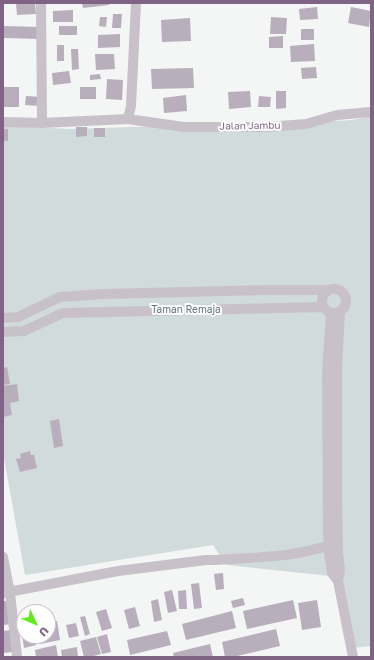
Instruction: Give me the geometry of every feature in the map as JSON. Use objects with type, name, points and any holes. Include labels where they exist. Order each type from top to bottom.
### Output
[{"type":"street","points":[[41,3],[42,123]]},
{"type":"street","points":[[128,119],[131,106],[136,3]]},
{"type":"street","name":"Jalan Jambu","points":[[3,122],[42,123],[128,119],[184,127],[266,127],[306,124],[337,115],[371,112]]},
{"type":"street","points":[[3,318],[18,317],[60,297],[104,294],[328,290],[333,288],[338,289],[345,295],[346,304],[331,310],[63,313],[24,331],[3,332]]},
{"type":"street","points":[[328,290],[322,298],[331,310],[337,366],[337,500],[340,571],[338,582],[353,657]]},
{"type":"street","points":[[331,310],[327,372],[328,545],[332,573],[338,582]]},
{"type":"street","points":[[7,593],[118,571],[206,560],[294,554],[328,545]]},
{"type":"street","points":[[3,557],[17,657]]},
{"type":"green space","name":"Taman Remaja","points":[[371,116],[371,646],[353,648],[340,577],[226,565],[213,545],[25,575],[3,453],[3,126],[73,129],[216,124],[285,124],[352,120]]},
{"type":"building","points":[[16,3],[35,3],[36,14],[17,15]]},
{"type":"building","points":[[82,3],[109,3],[109,5],[83,8]]},
{"type":"building","points":[[317,7],[318,19],[300,20],[299,9]]},
{"type":"building","points":[[351,7],[371,11],[369,27],[348,23]]},
{"type":"building","points":[[73,10],[73,22],[53,22],[53,11]]},
{"type":"building","points":[[113,14],[122,14],[121,28],[112,28]]},
{"type":"building","points":[[100,17],[107,17],[106,27],[99,26]]},
{"type":"building","points":[[271,17],[287,18],[286,34],[270,34]]},
{"type":"building","points":[[190,18],[191,41],[162,42],[161,20]]},
{"type":"building","points":[[3,26],[40,27],[39,39],[3,38]]},
{"type":"building","points":[[59,26],[77,26],[77,35],[59,35]]},
{"type":"building","points":[[301,29],[314,29],[314,40],[301,40]]},
{"type":"building","points":[[120,34],[120,47],[98,48],[98,35]]},
{"type":"building","points":[[283,36],[283,48],[269,48],[269,37]]},
{"type":"building","points":[[314,44],[315,61],[291,62],[290,46]]},
{"type":"building","points":[[57,45],[64,45],[64,61],[57,61]]},
{"type":"building","points":[[71,49],[78,49],[79,69],[72,70]]},
{"type":"building","points":[[95,54],[114,54],[115,69],[96,70]]},
{"type":"building","points":[[316,67],[317,78],[302,79],[301,68]]},
{"type":"building","points":[[193,68],[194,88],[152,89],[151,69]]},
{"type":"building","points":[[69,71],[71,83],[53,85],[52,73]]},
{"type":"building","points":[[100,74],[101,79],[90,80],[90,75]]},
{"type":"building","points":[[107,79],[123,80],[122,100],[106,99]]},
{"type":"building","points":[[3,87],[19,87],[19,107],[3,107]]},
{"type":"building","points":[[80,87],[96,87],[96,99],[80,99]]},
{"type":"building","points":[[250,91],[251,107],[229,109],[228,92]]},
{"type":"building","points":[[276,91],[286,91],[286,108],[276,109]]},
{"type":"building","points":[[186,95],[187,111],[164,113],[163,98]]},
{"type":"building","points":[[26,96],[41,97],[40,106],[25,105]]},
{"type":"building","points":[[259,96],[271,97],[270,107],[258,107]]},
{"type":"building","points":[[76,127],[87,127],[87,136],[76,137]]},
{"type":"building","points":[[94,128],[105,128],[105,137],[94,137]]},
{"type":"building","points":[[3,129],[8,129],[8,141],[3,141]]},
{"type":"building","points":[[7,367],[10,384],[3,385],[3,368]]},
{"type":"building","points":[[17,384],[19,401],[10,403],[12,415],[3,417],[3,386]]},
{"type":"building","points":[[59,419],[63,446],[54,448],[50,421]]},
{"type":"building","points":[[30,451],[31,455],[34,455],[37,468],[20,472],[16,459],[21,458],[20,454]]},
{"type":"building","points":[[223,573],[224,589],[216,590],[214,574]]},
{"type":"building","points":[[199,583],[202,608],[194,609],[191,584]]},
{"type":"building","points":[[172,590],[177,611],[168,613],[164,592]]},
{"type":"building","points":[[186,590],[187,609],[179,609],[178,591]]},
{"type":"building","points":[[243,598],[245,605],[233,608],[231,601]]},
{"type":"building","points":[[158,599],[162,620],[154,622],[151,601]]},
{"type":"building","points":[[293,600],[297,618],[247,629],[243,611]]},
{"type":"building","points":[[317,600],[321,627],[302,630],[298,603]]},
{"type":"building","points":[[3,601],[10,601],[13,624],[3,625]]},
{"type":"building","points":[[135,607],[140,626],[129,629],[124,610]]},
{"type":"building","points":[[106,609],[112,628],[102,631],[96,612]]},
{"type":"building","points":[[232,611],[236,628],[186,640],[182,624]]},
{"type":"building","points":[[85,616],[90,634],[85,636],[80,617]]},
{"type":"building","points":[[56,621],[60,640],[56,641]]},
{"type":"building","points":[[76,623],[79,636],[69,638],[66,625]]},
{"type":"building","points":[[276,629],[280,646],[233,657],[225,657],[222,642]]},
{"type":"building","points":[[11,630],[13,652],[3,653],[3,631]]},
{"type":"building","points":[[167,631],[171,645],[130,655],[127,640]]},
{"type":"building","points":[[107,634],[111,652],[102,654],[97,637]]},
{"type":"building","points":[[96,637],[101,654],[84,657],[80,641]]},
{"type":"building","points":[[23,644],[36,644],[36,645],[24,648]]},
{"type":"building","points":[[210,644],[213,657],[174,657],[173,653]]},
{"type":"building","points":[[56,645],[58,657],[36,657],[35,650]]},
{"type":"building","points":[[77,647],[78,657],[62,657],[61,650]]}]
